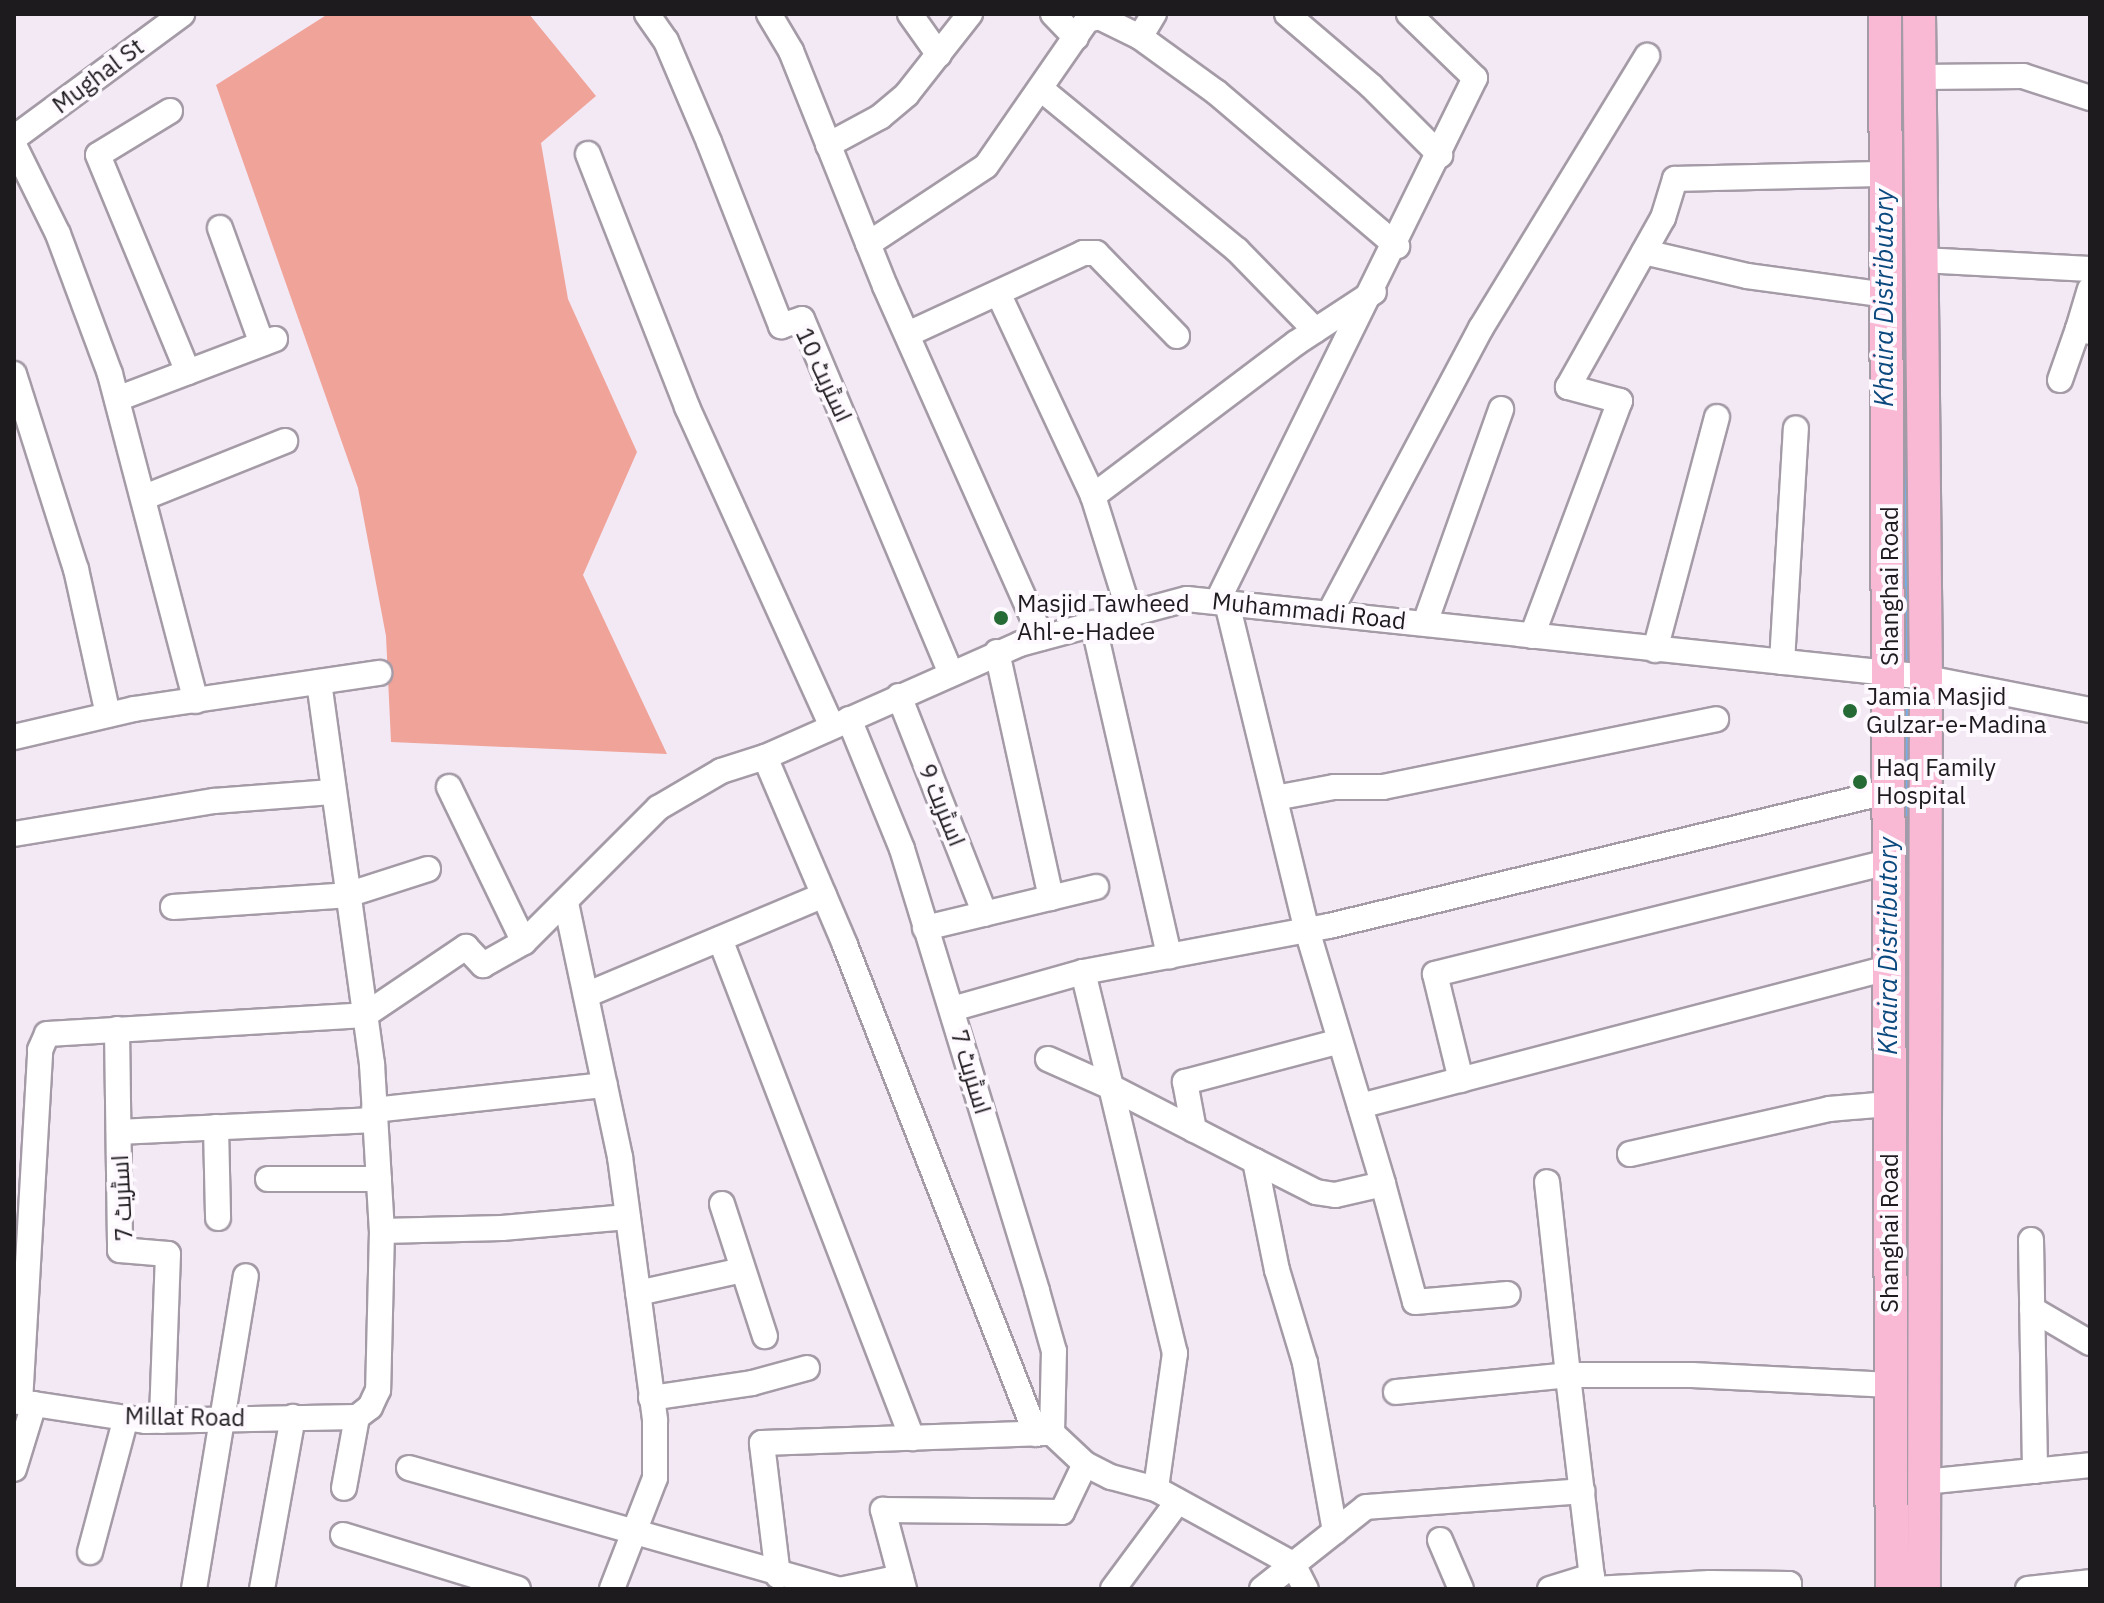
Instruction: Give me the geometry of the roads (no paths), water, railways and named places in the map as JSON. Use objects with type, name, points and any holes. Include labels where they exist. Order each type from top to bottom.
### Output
[{"type":"main road","name":"Shanghai Road","points":[[1885,14],[1888,295],[1908,676],[1924,1589]]},
{"type":"main road","name":"Shanghai Road","points":[[1892,1589],[1888,968],[1890,791],[1908,676],[1922,260],[1919,14]]},
{"type":"street","name":"Mughal St","points":[[14,138],[182,14]]},
{"type":"street","name":"اسٹریٹ 10","points":[[647,14],[666,41],[781,326],[802,319],[951,673]]},
{"type":"street","points":[[769,14],[791,51],[868,244],[1042,638]]},
{"type":"street","points":[[910,14],[939,55]]},
{"type":"street","points":[[828,145],[880,117],[939,55],[970,14]]},
{"type":"street","points":[[1053,14],[1076,38]]},
{"type":"street","points":[[1140,37],[1154,14]]},
{"type":"street","points":[[1287,14],[1371,86],[1440,155]]},
{"type":"street","points":[[1409,14],[1475,78],[1397,246],[1222,602],[1307,930],[1415,1302],[1508,1294]]},
{"type":"street","points":[[868,244],[986,166],[1087,20],[1099,17],[1140,37],[1216,92],[1397,246]]},
{"type":"street","points":[[1330,612],[1473,341],[1647,56]]},
{"type":"street","points":[[1920,77],[2023,76],[2090,98]]},
{"type":"street","points":[[1041,89],[1237,250],[1315,330]]},
{"type":"street","points":[[170,111],[98,155],[188,372]]},
{"type":"street","points":[[14,145],[58,234],[117,399],[196,701]]},
{"type":"street","name":"اسٹریٹ 7","points":[[588,154],[687,407],[902,849],[1054,1351],[1044,1433]]},
{"type":"street","points":[[1532,636],[1620,401],[1568,387],[1663,218],[1675,179],[1887,174]]},
{"type":"street","points":[[117,399],[269,342],[220,228]]},
{"type":"street","points":[[1644,252],[1747,276],[1888,295]]},
{"type":"street","points":[[908,334],[999,295],[1083,253],[1096,253],[1177,336]]},
{"type":"street","points":[[1922,260],[2090,269]]},
{"type":"street","points":[[2060,380],[2084,330],[2090,289]]},
{"type":"street","points":[[1093,496],[1315,330],[1374,292]]},
{"type":"street","points":[[999,295],[1093,496],[1130,614]]},
{"type":"street","points":[[14,374],[76,569],[108,715]]},
{"type":"street","points":[[1425,623],[1501,409]]},
{"type":"street","points":[[1655,650],[1717,417]]},
{"type":"street","points":[[1782,662],[1796,428]]},
{"type":"street","points":[[145,497],[285,441]]},
{"type":"street","name":"Muhammadi Road","points":[[365,1015],[466,947],[483,965],[524,942],[658,808],[721,771],[765,757],[997,652],[1187,599],[1908,676],[2090,710]]},
{"type":"street","points":[[1093,623],[1169,956]]},
{"type":"street","points":[[997,652],[1051,898]]},
{"type":"street","points":[[14,737],[108,715],[379,673]]},
{"type":"street","points":[[319,682],[365,1015],[382,1231],[378,1390],[370,1407],[357,1417],[344,1488]]},
{"type":"street","name":"اسٹریٹ 9","points":[[899,696],[985,914]]},
{"type":"street","points":[[1275,798],[1334,787],[1383,787],[1716,719]]},
{"type":"street","points":[[765,757],[1044,1433],[1085,1464],[1111,1477],[1156,1489],[1293,1564],[1306,1589]]},
{"type":"street","points":[[449,787],[524,942]]},
{"type":"street","points":[[952,1009],[1083,972],[1307,930],[1890,791]]},
{"type":"street","points":[[14,834],[214,801],[332,792]]},
{"type":"street","points":[[1461,1080],[1435,974],[1889,862]]},
{"type":"street","points":[[173,907],[347,895],[428,869]]},
{"type":"street","points":[[925,928],[1096,887]]},
{"type":"street","points":[[586,995],[824,895]]},
{"type":"street","points":[[566,903],[605,1085],[628,1217],[651,1398],[655,1478],[612,1589]]},
{"type":"street","points":[[720,939],[912,1438]]},
{"type":"street","points":[[1360,1106],[1888,968]]},
{"type":"street","points":[[1083,972],[1175,1353],[1156,1489]]},
{"type":"street","points":[[14,1469],[23,1403],[40,1050],[47,1034],[365,1015]]},
{"type":"street","name":"اسٹریٹ 7","points":[[117,1029],[120,1251],[168,1254],[162,1421]]},
{"type":"street","points":[[1194,1130],[1185,1082],[1340,1041]]},
{"type":"street","points":[[1048,1059],[1111,1087],[1316,1192],[1335,1195],[1383,1184]]},
{"type":"street","points":[[119,1132],[374,1115],[605,1085]]},
{"type":"street","points":[[1630,1154],[1829,1109],[1889,1104]]},
{"type":"street","points":[[216,1127],[218,1218]]},
{"type":"street","points":[[1255,1161],[1277,1270],[1305,1363],[1335,1531]]},
{"type":"street","points":[[268,1179],[379,1179]]},
{"type":"street","points":[[1547,1182],[1593,1584]]},
{"type":"street","points":[[722,1204],[765,1336]]},
{"type":"street","points":[[382,1231],[502,1228],[628,1217]]},
{"type":"street","points":[[2031,1240],[2035,1471]]},
{"type":"street","points":[[638,1293],[743,1270]]},
{"type":"street","points":[[194,1589],[246,1276]]},
{"type":"street","points":[[2032,1309],[2090,1343]]},
{"type":"street","points":[[651,1398],[752,1383],[807,1368]]},
{"type":"street","points":[[1396,1392],[1568,1375],[1891,1385]]},
{"type":"street","name":"Millat Road","points":[[23,1403],[162,1421],[357,1417]]},
{"type":"street","points":[[262,1589],[293,1417]]},
{"type":"street","points":[[90,1552],[126,1418]]},
{"type":"street","points":[[778,1576],[762,1443],[1044,1433]]},
{"type":"street","points":[[844,1589],[902,1583],[883,1510],[1062,1512],[1085,1464]]},
{"type":"street","points":[[1924,1482],[2090,1465]]},
{"type":"street","points":[[409,1468],[778,1576],[837,1589]]},
{"type":"street","points":[[1262,1589],[1366,1507],[1582,1491]]},
{"type":"street","points":[[1113,1589],[1178,1501]]},
{"type":"street","points":[[343,1535],[518,1589]]},
{"type":"street","points":[[1440,1540],[1461,1589]]},
{"type":"street","points":[[2028,1589],[2090,1582]]},
{"type":"street","points":[[1550,1589],[1593,1584],[1789,1584],[1789,1589]]},
{"type":"waterway","name":"Khaira Distributory","points":[[1903,14],[1908,670]]},
{"type":"waterway","name":"Khaira Distributory","points":[[1908,682],[1909,1034]]},
{"type":"place","name":"Masjid Tawheed Ahl-e-Hadee","points":[[1001,618]]},
{"type":"place","name":"Jamia Masjid Gulzar-e-Madina","points":[[1850,711]]},
{"type":"place","name":"Haq Family Hospital","points":[[1860,782]]}]
